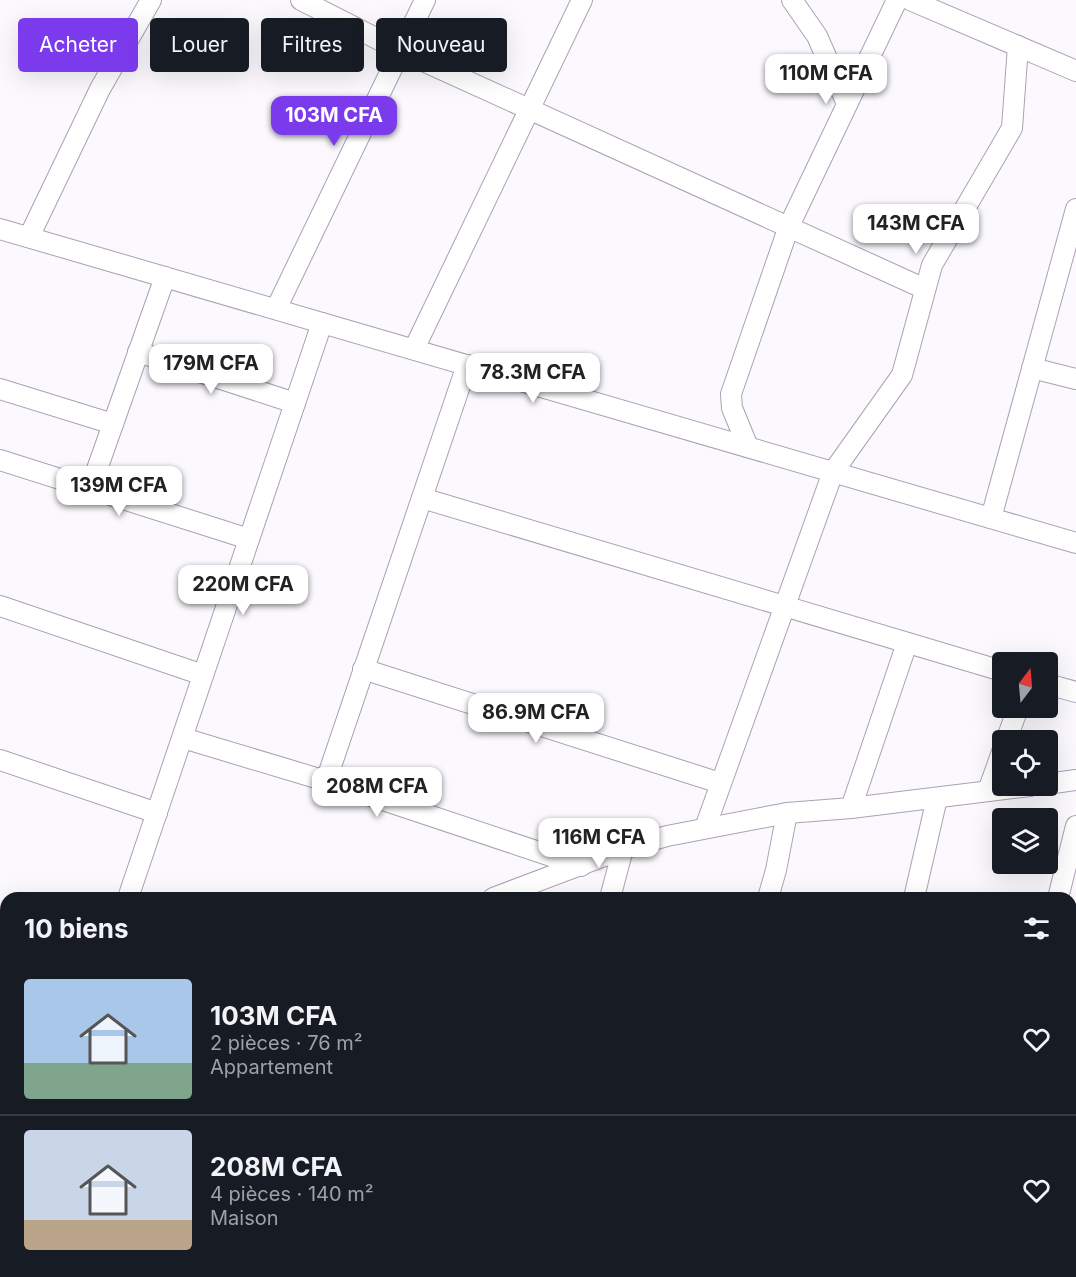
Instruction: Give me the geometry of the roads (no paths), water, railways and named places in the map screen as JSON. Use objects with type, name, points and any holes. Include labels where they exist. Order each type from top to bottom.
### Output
[{"type":"street","points":[[29,237],[100,89],[151,0]]},
{"type":"street","points":[[417,18],[425,0]]},
{"type":"street","points":[[414,349],[582,0]]},
{"type":"street","points":[[792,0],[817,36],[847,104]]},
{"type":"street","points":[[748,447],[732,408],[731,394],[789,226],[897,0]]},
{"type":"street","points":[[910,0],[1076,71]]},
{"type":"street","points":[[305,1],[376,38]]},
{"type":"street","points":[[705,828],[833,472],[902,375],[932,265],[1012,128],[1018,46]]},
{"type":"street","points":[[276,309],[391,72]]},
{"type":"street","points":[[447,72],[925,289]]},
{"type":"street","points":[[991,518],[1076,209]]},
{"type":"street","points":[[0,229],[1076,543]]},
{"type":"street","points":[[90,489],[165,277]]},
{"type":"street","points":[[131,892],[322,322]]},
{"type":"street","points":[[138,352],[295,403]]},
{"type":"street","points":[[326,781],[467,365]]},
{"type":"street","points":[[1032,368],[1076,379]]},
{"type":"street","points":[[0,389],[113,424]]},
{"type":"street","points":[[0,460],[249,539]]},
{"type":"street","points":[[422,498],[992,667]]},
{"type":"street","points":[[0,606],[203,675]]},
{"type":"street","points":[[851,808],[907,643]]},
{"type":"street","points":[[363,669],[720,783]]},
{"type":"street","points":[[1058,687],[1076,692]]},
{"type":"street","points":[[183,738],[326,781],[580,866]]},
{"type":"street","points":[[2,766],[157,813]]},
{"type":"street","points":[[988,791],[992,780]]},
{"type":"street","points":[[1058,782],[1076,780]]},
{"type":"street","points":[[509,892],[623,849],[705,828],[787,813],[851,808],[992,791]]},
{"type":"street","points":[[915,892],[937,798]]},
{"type":"street","points":[[770,892],[787,813]]},
{"type":"street","points":[[1060,892],[1076,826]]},
{"type":"street","points":[[612,892],[623,849]]}]
